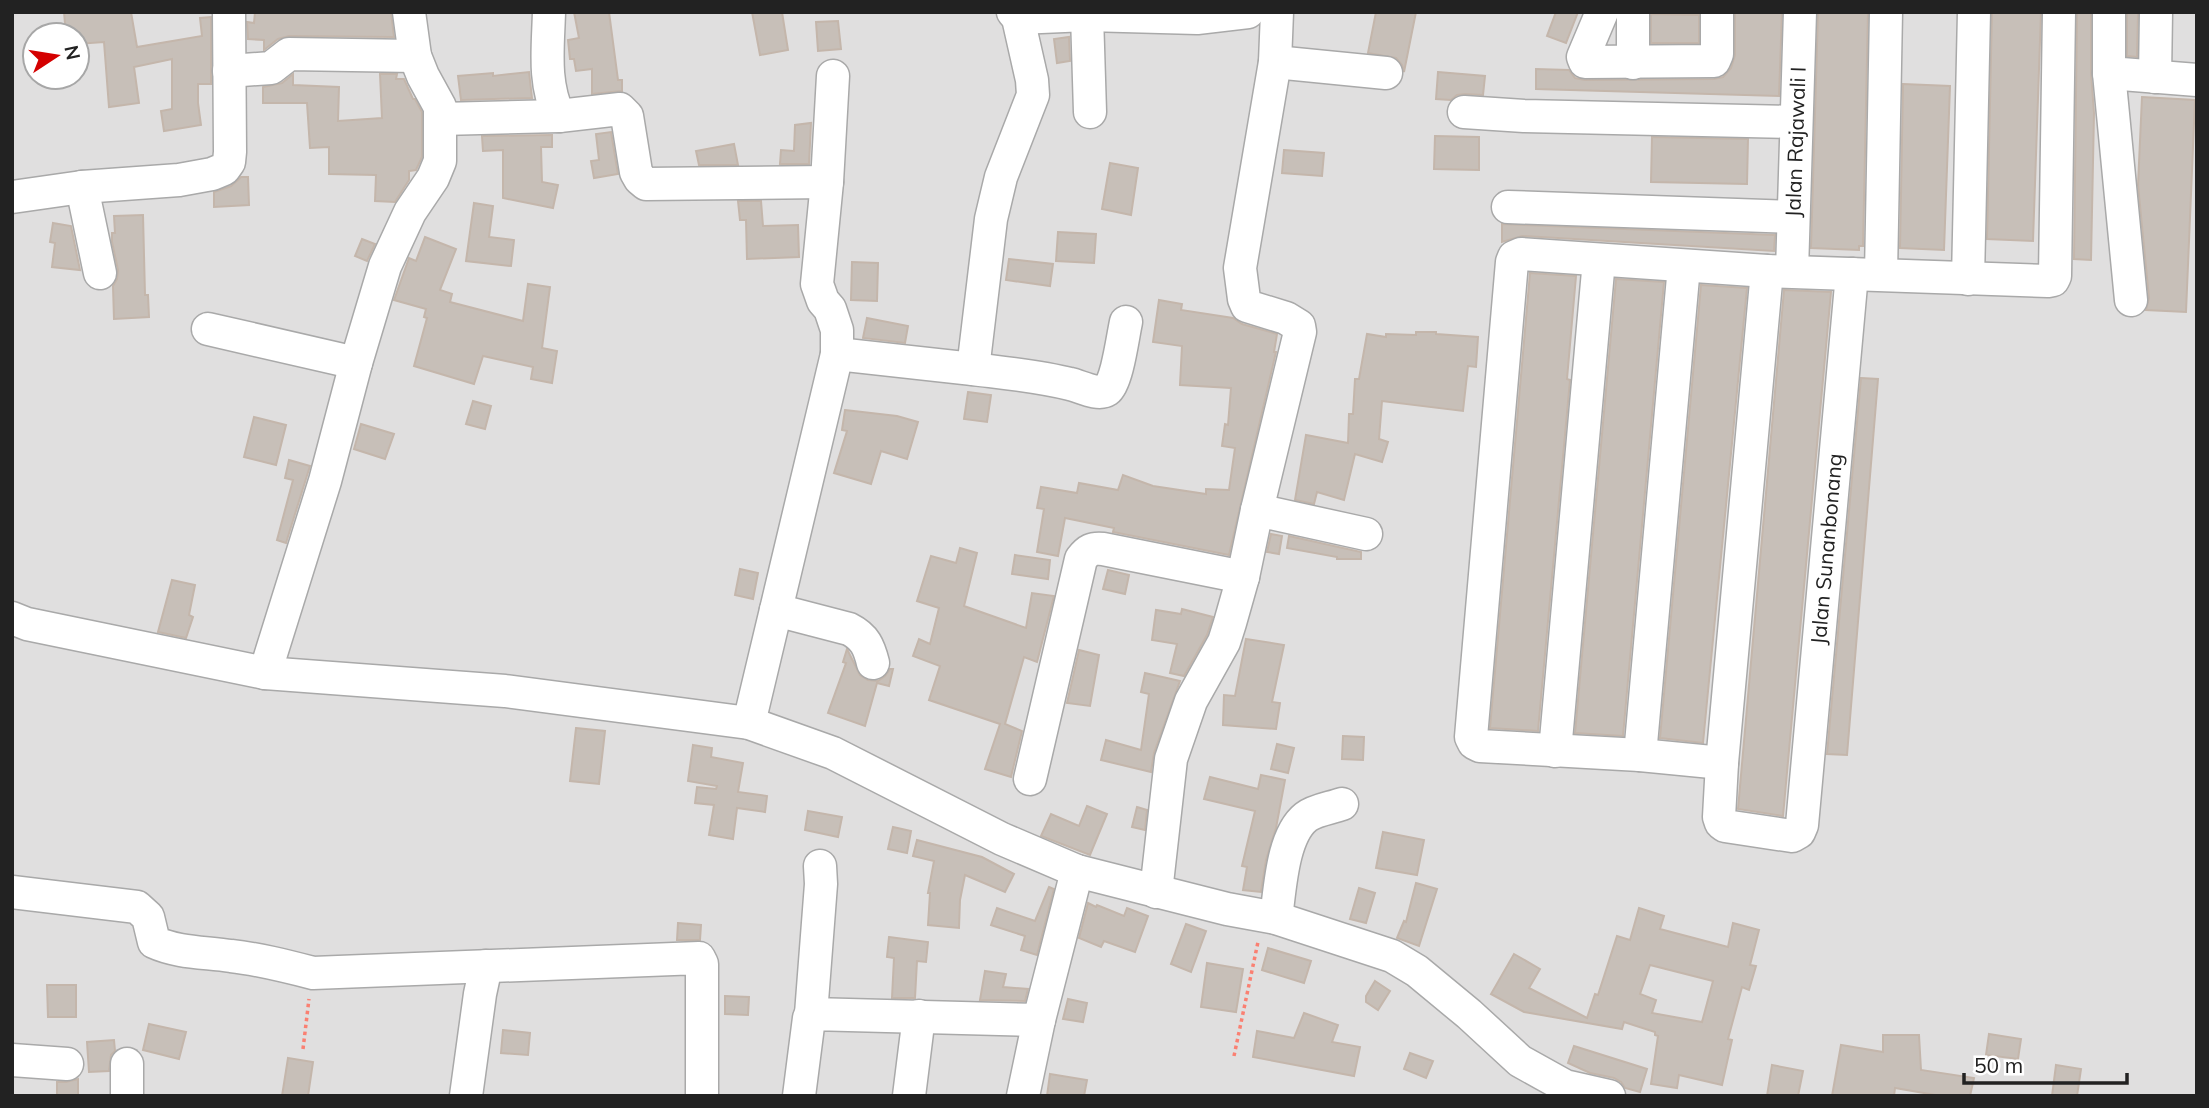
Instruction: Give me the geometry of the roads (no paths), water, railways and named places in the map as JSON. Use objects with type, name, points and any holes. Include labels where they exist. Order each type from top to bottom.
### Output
[{"type":"street","points":[[12,197],[82,187],[179,180],[224,169],[229,162],[230,152],[229,12]]},
{"type":"street","points":[[265,673],[326,481],[356,363],[385,266],[410,212],[433,178],[440,161],[440,107],[415,56],[409,12]]},
{"type":"street","points":[[549,12],[548,85],[559,116]]},
{"type":"street","points":[[973,369],[991,219],[1001,177],[1033,95],[1032,80],[1016,15],[1197,15],[1248,12]]},
{"type":"street","points":[[1157,892],[1171,759],[1191,701],[1224,642],[1243,577],[1300,332],[1299,326],[1286,318],[1247,306],[1240,268],[1275,62],[1277,12]]},
{"type":"street","points":[[1602,12],[1583,57],[1584,61],[1714,61],[1717,54],[1717,12]]},
{"type":"street","points":[[1633,12],[1633,63]]},
{"type":"street","name":"Jalan Rajawali I","points":[[1800,12],[1793,217],[1780,271],[1722,763],[1719,817],[1723,825],[1791,836],[1799,832],[1802,825]]},
{"type":"street","name":"Jalan Sunanbonang","points":[[1802,825],[1867,274],[1886,12]]},
{"type":"street","points":[[1968,279],[1974,12]]},
{"type":"street","points":[[1722,763],[1640,755],[1480,746],[1474,743],[1471,737],[1514,257],[1521,254],[1780,271],[2048,281],[2055,276],[2059,12]]},
{"type":"street","points":[[2109,12],[2109,73],[2131,300]]},
{"type":"street","points":[[2155,77],[2156,12]]},
{"type":"street","points":[[1087,15],[1090,112]]},
{"type":"street","points":[[229,71],[271,68],[289,54],[415,56]]},
{"type":"street","points":[[1275,62],[1386,73]]},
{"type":"street","points":[[2109,73],[2197,80]]},
{"type":"street","points":[[749,723],[837,354],[836,330],[830,309],[817,284],[833,76]]},
{"type":"street","points":[[441,119],[559,116],[611,109],[624,111],[628,116],[636,172],[646,184],[827,181]]},
{"type":"street","points":[[1464,113],[1796,122]]},
{"type":"street","points":[[82,187],[100,273]]},
{"type":"street","points":[[1508,207],[1793,217]]},
{"type":"street","points":[[1555,751],[1598,260]]},
{"type":"street","points":[[1640,755],[1684,265]]},
{"type":"street","points":[[837,354],[1053,379],[1095,391],[1106,391],[1114,378],[1126,322]]},
{"type":"street","points":[[208,328],[356,363]]},
{"type":"street","points":[[1257,510],[1366,534]]},
{"type":"street","points":[[1030,779],[1052,678],[1082,559],[1087,551],[1103,549],[1243,577]]},
{"type":"street","points":[[776,610],[859,634],[869,648],[873,663]]},
{"type":"street","points":[[12,618],[27,624],[265,673],[505,691],[749,723],[833,753],[1002,839],[1077,871],[1270,917],[1392,956],[1417,971],[1520,1061],[1565,1086],[1609,1096]]},
{"type":"street","points":[[1270,917],[1284,859],[1297,825],[1308,815],[1342,804]]},
{"type":"street","points":[[799,1096],[808,1018],[811,1014],[820,866]]},
{"type":"street","points":[[1023,1096],[1039,1020],[1077,871]]},
{"type":"street","points":[[12,892],[137,907],[148,917],[154,942],[161,945],[172,949],[278,964],[313,973],[699,958],[702,964],[702,1096]]},
{"type":"street","points":[[466,1096],[486,966]]},
{"type":"street","points":[[811,1014],[1039,1020]]},
{"type":"street","points":[[909,1096],[919,1016]]},
{"type":"street","points":[[12,1060],[67,1063]]},
{"type":"street","points":[[127,1064],[127,1096]]}]
